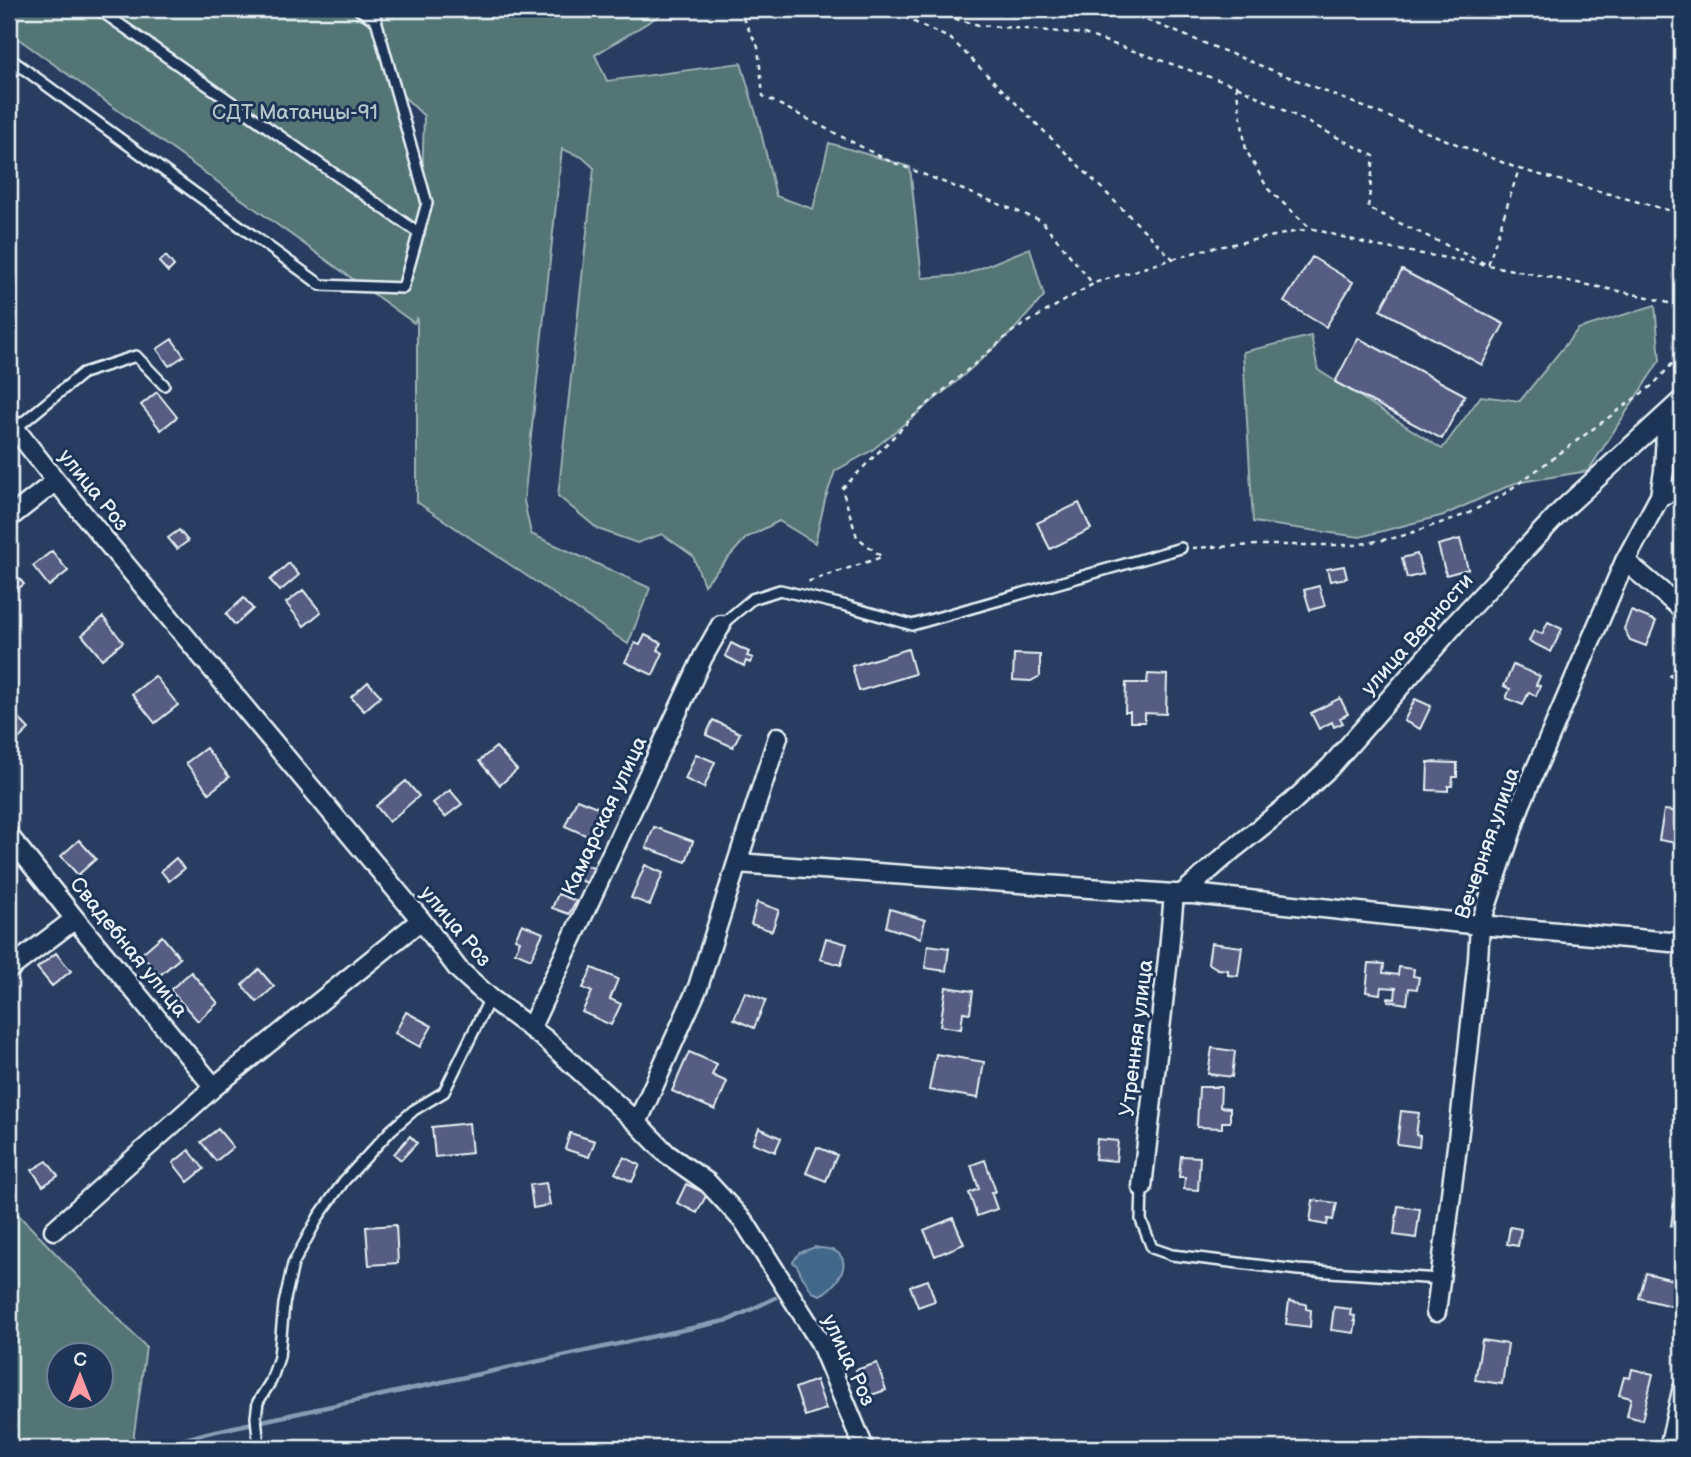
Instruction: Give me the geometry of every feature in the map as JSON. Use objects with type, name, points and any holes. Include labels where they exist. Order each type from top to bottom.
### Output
[{"type":"street","name":"улица Верности","points":[[1178,894],[1291,803],[1330,767],[1455,624],[1562,510],[1682,400]]},
{"type":"street","name":"Вечерняя улица","points":[[1436,1312],[1461,1115],[1480,925],[1520,806],[1625,561],[1660,496],[1668,414]]},
{"type":"street","name":"улица Роз","points":[[12,425],[421,920],[458,969],[490,998],[531,1027],[637,1123],[667,1154],[708,1182],[745,1223],[820,1342],[864,1448]]},
{"type":"street","points":[[9,518],[57,481]]},
{"type":"street","points":[[1660,496],[1682,488]]},
{"type":"street","points":[[1625,561],[1682,609]]},
{"type":"street","name":"Камарская улица","points":[[531,1027],[703,657],[721,625]]},
{"type":"street","points":[[637,1123],[698,987],[778,737]]},
{"type":"street","name":"Свадебная улица","points":[[9,836],[214,1087]]},
{"type":"street","points":[[737,863],[1220,897],[1480,925],[1682,943]]},
{"type":"street","name":"Утренняя улица","points":[[1142,1187],[1169,950],[1178,894]]},
{"type":"street","points":[[9,969],[75,919]]},
{"type":"street","points":[[54,1230],[214,1087],[421,920]]},
{"type":"street","points":[[1669,1448],[1682,1391]]},
{"type":"lane","points":[[98,9],[419,233]]},
{"type":"lane","points":[[358,9],[375,20]]},
{"type":"lane","points":[[9,58],[321,285],[403,288],[427,203],[373,9]]},
{"type":"lane","points":[[12,425],[83,373],[136,356],[164,385]]},
{"type":"lane","points":[[721,625],[752,599],[780,590],[912,625],[1181,548]]},
{"type":"lane","points":[[259,1448],[256,1417],[258,1402],[271,1381],[279,1357],[284,1304],[293,1264],[319,1216],[344,1181],[391,1130],[414,1110],[444,1092],[490,998]]},
{"type":"lane","points":[[1142,1187],[1141,1220],[1153,1248],[1172,1255],[1298,1270],[1440,1279]]},
{"type":"path","points":[[738,9],[758,47],[763,96],[887,160],[1041,221],[1093,284]]},
{"type":"path","points":[[886,9],[951,38],[1172,259]]},
{"type":"path","points":[[916,9],[979,24],[1084,34],[1236,86],[1374,156],[1368,208],[1488,265]]},
{"type":"path","points":[[1119,9],[1519,169],[1682,214]]},
{"type":"path","points":[[1236,86],[1246,150],[1268,189],[1310,228]]},
{"type":"path","points":[[1488,265],[1519,169]]},
{"type":"path","points":[[780,590],[882,557],[857,537],[842,489],[915,415],[1013,331],[1093,284],[1172,259],[1310,228],[1375,246],[1488,265],[1648,297],[1682,307]]},
{"type":"path","points":[[1181,548],[1355,545],[1399,537],[1467,514],[1504,494],[1653,385],[1682,353]]},
{"type":"green space","name":"СДТ Матанцы-91","points":[[9,9],[662,9],[660,15],[595,55],[607,81],[741,63],[776,196],[813,209],[829,143],[910,167],[922,278],[964,275],[1030,248],[1044,296],[1013,331],[956,382],[871,451],[835,471],[815,543],[779,521],[746,538],[704,585],[693,556],[662,534],[637,543],[598,529],[558,496],[594,168],[582,157],[562,149],[524,501],[531,534],[650,588],[628,644],[417,502],[417,317],[414,323],[9,32]],"holes":[[[395,88],[424,116],[422,182]]]},
{"type":"green space","points":[[1655,305],[1660,360],[1588,471],[1515,483],[1444,515],[1360,537],[1253,522],[1243,352],[1311,336],[1318,370],[1442,449],[1481,396],[1520,401],[1578,329]]},
{"type":"green space","points":[[9,1205],[146,1347],[132,1448],[9,1448]]},
{"type":"water","points":[[815,1247],[836,1251],[843,1264],[835,1283],[820,1295],[812,1292],[793,1262],[799,1253]]},
{"type":"building","points":[[166,256],[174,266],[168,272],[159,262]]},
{"type":"building","points":[[1312,257],[1353,282],[1326,327],[1284,302]]},
{"type":"building","points":[[1402,270],[1504,324],[1482,365],[1380,310]]},
{"type":"building","points":[[1358,338],[1465,395],[1442,439],[1335,382]]},
{"type":"building","points":[[172,339],[184,356],[169,366],[157,349]]},
{"type":"building","points":[[157,392],[177,417],[161,430],[141,405]]},
{"type":"building","points":[[1079,503],[1091,529],[1050,549],[1037,523]]},
{"type":"building","points":[[179,530],[188,541],[177,549],[168,538]]},
{"type":"building","points":[[1460,539],[1468,569],[1446,575],[1438,545]]},
{"type":"building","points":[[52,551],[68,571],[49,586],[33,566]]},
{"type":"building","points":[[1417,554],[1423,574],[1407,578],[1402,558]]},
{"type":"building","points":[[289,563],[299,575],[280,591],[270,580]]},
{"type":"building","points":[[1344,566],[1347,578],[1330,581],[1327,569]]},
{"type":"building","points":[[9,567],[24,584],[9,596]]},
{"type":"building","points":[[1319,586],[1325,606],[1310,610],[1304,590]]},
{"type":"building","points":[[303,590],[321,612],[304,626],[286,603]]},
{"type":"building","points":[[244,598],[253,609],[235,625],[226,614]]},
{"type":"building","points":[[1631,611],[1656,621],[1646,646],[1630,640],[1624,629]]},
{"type":"building","points":[[103,617],[123,642],[102,659],[82,635]]},
{"type":"building","points":[[1548,622],[1562,629],[1551,652],[1529,641],[1534,630],[1542,634]]},
{"type":"building","points":[[645,635],[661,643],[658,650],[663,653],[653,675],[625,662],[635,643],[640,645]]},
{"type":"building","points":[[731,643],[749,652],[747,656],[753,658],[750,663],[746,661],[744,666],[725,656]]},
{"type":"building","points":[[908,649],[915,674],[859,691],[852,666]]},
{"type":"building","points":[[1014,654],[1040,655],[1040,676],[1031,681],[1013,680]]},
{"type":"building","points":[[1682,660],[1682,685],[1670,676]]},
{"type":"building","points":[[1513,665],[1540,676],[1536,685],[1540,686],[1536,696],[1529,692],[1523,705],[1506,698],[1510,689],[1504,686]]},
{"type":"building","points":[[1148,674],[1167,675],[1166,714],[1145,713],[1145,722],[1130,722],[1130,712],[1125,712],[1126,683],[1147,683]]},
{"type":"building","points":[[155,676],[178,705],[155,723],[132,694]]},
{"type":"building","points":[[368,682],[381,696],[364,711],[351,697]]},
{"type":"building","points":[[1340,698],[1348,714],[1340,718],[1343,723],[1334,727],[1332,722],[1319,729],[1311,713]]},
{"type":"building","points":[[1415,699],[1431,706],[1420,729],[1404,721]]},
{"type":"building","points":[[9,710],[29,729],[9,748]]},
{"type":"building","points":[[713,720],[740,733],[733,747],[706,735]]},
{"type":"building","points":[[496,747],[517,770],[500,785],[479,761]]},
{"type":"building","points":[[206,748],[229,777],[209,793],[186,763]]},
{"type":"building","points":[[696,754],[715,762],[704,788],[685,779]]},
{"type":"building","points":[[1428,762],[1457,763],[1457,777],[1453,777],[1448,791],[1427,790]]},
{"type":"building","points":[[406,781],[419,796],[389,822],[376,806]]},
{"type":"building","points":[[450,790],[462,804],[445,817],[433,803]]},
{"type":"building","points":[[577,799],[602,809],[592,838],[565,826]]},
{"type":"building","points":[[1664,810],[1682,812],[1682,844],[1659,840]]},
{"type":"building","points":[[654,827],[693,841],[686,862],[646,848]]},
{"type":"building","points":[[79,840],[96,859],[78,875],[61,856]]},
{"type":"building","points":[[176,858],[184,869],[169,881],[161,871]]},
{"type":"building","points":[[575,862],[594,868],[588,883],[570,877]]},
{"type":"building","points":[[645,865],[663,873],[650,905],[631,898]]},
{"type":"building","points":[[558,894],[576,901],[569,914],[552,908]]},
{"type":"building","points":[[757,902],[779,910],[772,931],[751,924]]},
{"type":"building","points":[[890,909],[925,920],[921,938],[886,927]]},
{"type":"building","points":[[522,924],[543,933],[531,959],[515,952],[520,941],[515,939]]},
{"type":"building","points":[[162,936],[180,958],[160,975],[141,954]]},
{"type":"building","points":[[826,938],[847,944],[841,965],[820,959]]},
{"type":"building","points":[[1211,943],[1242,947],[1238,976],[1228,975],[1228,970],[1218,969],[1208,963]]},
{"type":"building","points":[[928,945],[949,948],[946,971],[925,968]]},
{"type":"building","points":[[56,953],[71,971],[52,986],[37,968]]},
{"type":"building","points":[[1369,963],[1384,964],[1383,973],[1398,975],[1399,967],[1414,969],[1413,976],[1419,977],[1417,989],[1409,988],[1407,1004],[1388,1001],[1388,998],[1395,999],[1396,988],[1381,987],[1380,994],[1366,992]]},
{"type":"building","points":[[592,968],[618,979],[610,999],[621,1004],[611,1025],[582,1012],[592,992],[583,988]]},
{"type":"building","points":[[259,969],[274,987],[257,1002],[242,985]]},
{"type":"building","points":[[191,972],[218,1003],[198,1021],[170,990]]},
{"type":"building","points":[[946,987],[973,991],[970,1013],[963,1012],[961,1029],[940,1026]]},
{"type":"building","points":[[745,992],[766,1000],[754,1028],[734,1019]]},
{"type":"building","points":[[406,1012],[432,1026],[420,1047],[395,1033]]},
{"type":"building","points":[[1212,1048],[1235,1051],[1232,1077],[1208,1074]]},
{"type":"building","points":[[689,1052],[717,1064],[712,1075],[727,1082],[715,1110],[672,1091]]},
{"type":"building","points":[[936,1054],[984,1062],[978,1098],[929,1090]]},
{"type":"building","points":[[1199,1087],[1221,1087],[1220,1107],[1230,1108],[1230,1122],[1222,1122],[1222,1128],[1197,1127]]},
{"type":"building","points":[[1401,1111],[1419,1113],[1416,1135],[1420,1136],[1419,1147],[1397,1144]]},
{"type":"building","points":[[469,1123],[472,1153],[435,1157],[432,1127]]},
{"type":"building","points":[[759,1128],[781,1138],[775,1152],[753,1143]]},
{"type":"building","points":[[218,1129],[233,1147],[216,1161],[201,1142]]},
{"type":"building","points":[[570,1133],[595,1141],[589,1157],[565,1149]]},
{"type":"building","points":[[410,1136],[417,1143],[401,1160],[394,1154]]},
{"type":"building","points":[[1097,1139],[1118,1141],[1116,1161],[1095,1159]]},
{"type":"building","points":[[817,1147],[837,1155],[826,1181],[806,1173]]},
{"type":"building","points":[[189,1150],[204,1169],[188,1182],[173,1163]]},
{"type":"building","points":[[1181,1156],[1200,1157],[1198,1190],[1184,1189],[1185,1177],[1179,1177]]},
{"type":"building","points":[[624,1157],[640,1165],[632,1182],[615,1173]]},
{"type":"building","points":[[985,1160],[996,1192],[991,1192],[997,1209],[977,1216],[969,1193],[979,1189],[971,1165]]},
{"type":"building","points":[[47,1161],[58,1176],[43,1186],[32,1170]]},
{"type":"building","points":[[546,1183],[550,1205],[533,1208],[530,1185]]},
{"type":"building","points":[[686,1184],[707,1194],[697,1213],[677,1203]]},
{"type":"building","points":[[1313,1200],[1337,1203],[1333,1220],[1328,1219],[1327,1225],[1310,1222]]},
{"type":"building","points":[[1674,1202],[1682,1203],[1682,1227],[1671,1226]]},
{"type":"building","points":[[1398,1206],[1420,1209],[1416,1238],[1394,1235]]},
{"type":"building","points":[[953,1218],[964,1244],[935,1256],[924,1230]]},
{"type":"building","points":[[396,1225],[398,1263],[369,1265],[366,1227]]},
{"type":"building","points":[[1510,1227],[1521,1229],[1518,1246],[1507,1244]]},
{"type":"building","points":[[1646,1273],[1681,1282],[1675,1307],[1639,1298]]},
{"type":"building","points":[[928,1280],[935,1301],[918,1307],[910,1286]]},
{"type":"building","points":[[1289,1301],[1306,1304],[1306,1309],[1311,1310],[1310,1327],[1286,1324]]},
{"type":"building","points":[[1334,1307],[1351,1309],[1350,1315],[1355,1316],[1356,1321],[1354,1333],[1331,1330]]},
{"type":"building","points":[[1482,1340],[1508,1344],[1502,1384],[1475,1380]]},
{"type":"building","points":[[877,1363],[886,1390],[865,1397],[856,1370]]},
{"type":"building","points":[[1632,1369],[1653,1374],[1642,1420],[1627,1416],[1631,1398],[1619,1395],[1624,1377],[1630,1378]]},
{"type":"building","points":[[816,1380],[826,1409],[805,1416],[795,1388]]},
{"type":"waterway","points":[[262,1421],[729,1320],[775,1298]]},
{"type":"waterway","points":[[153,1448],[253,1423]]}]
